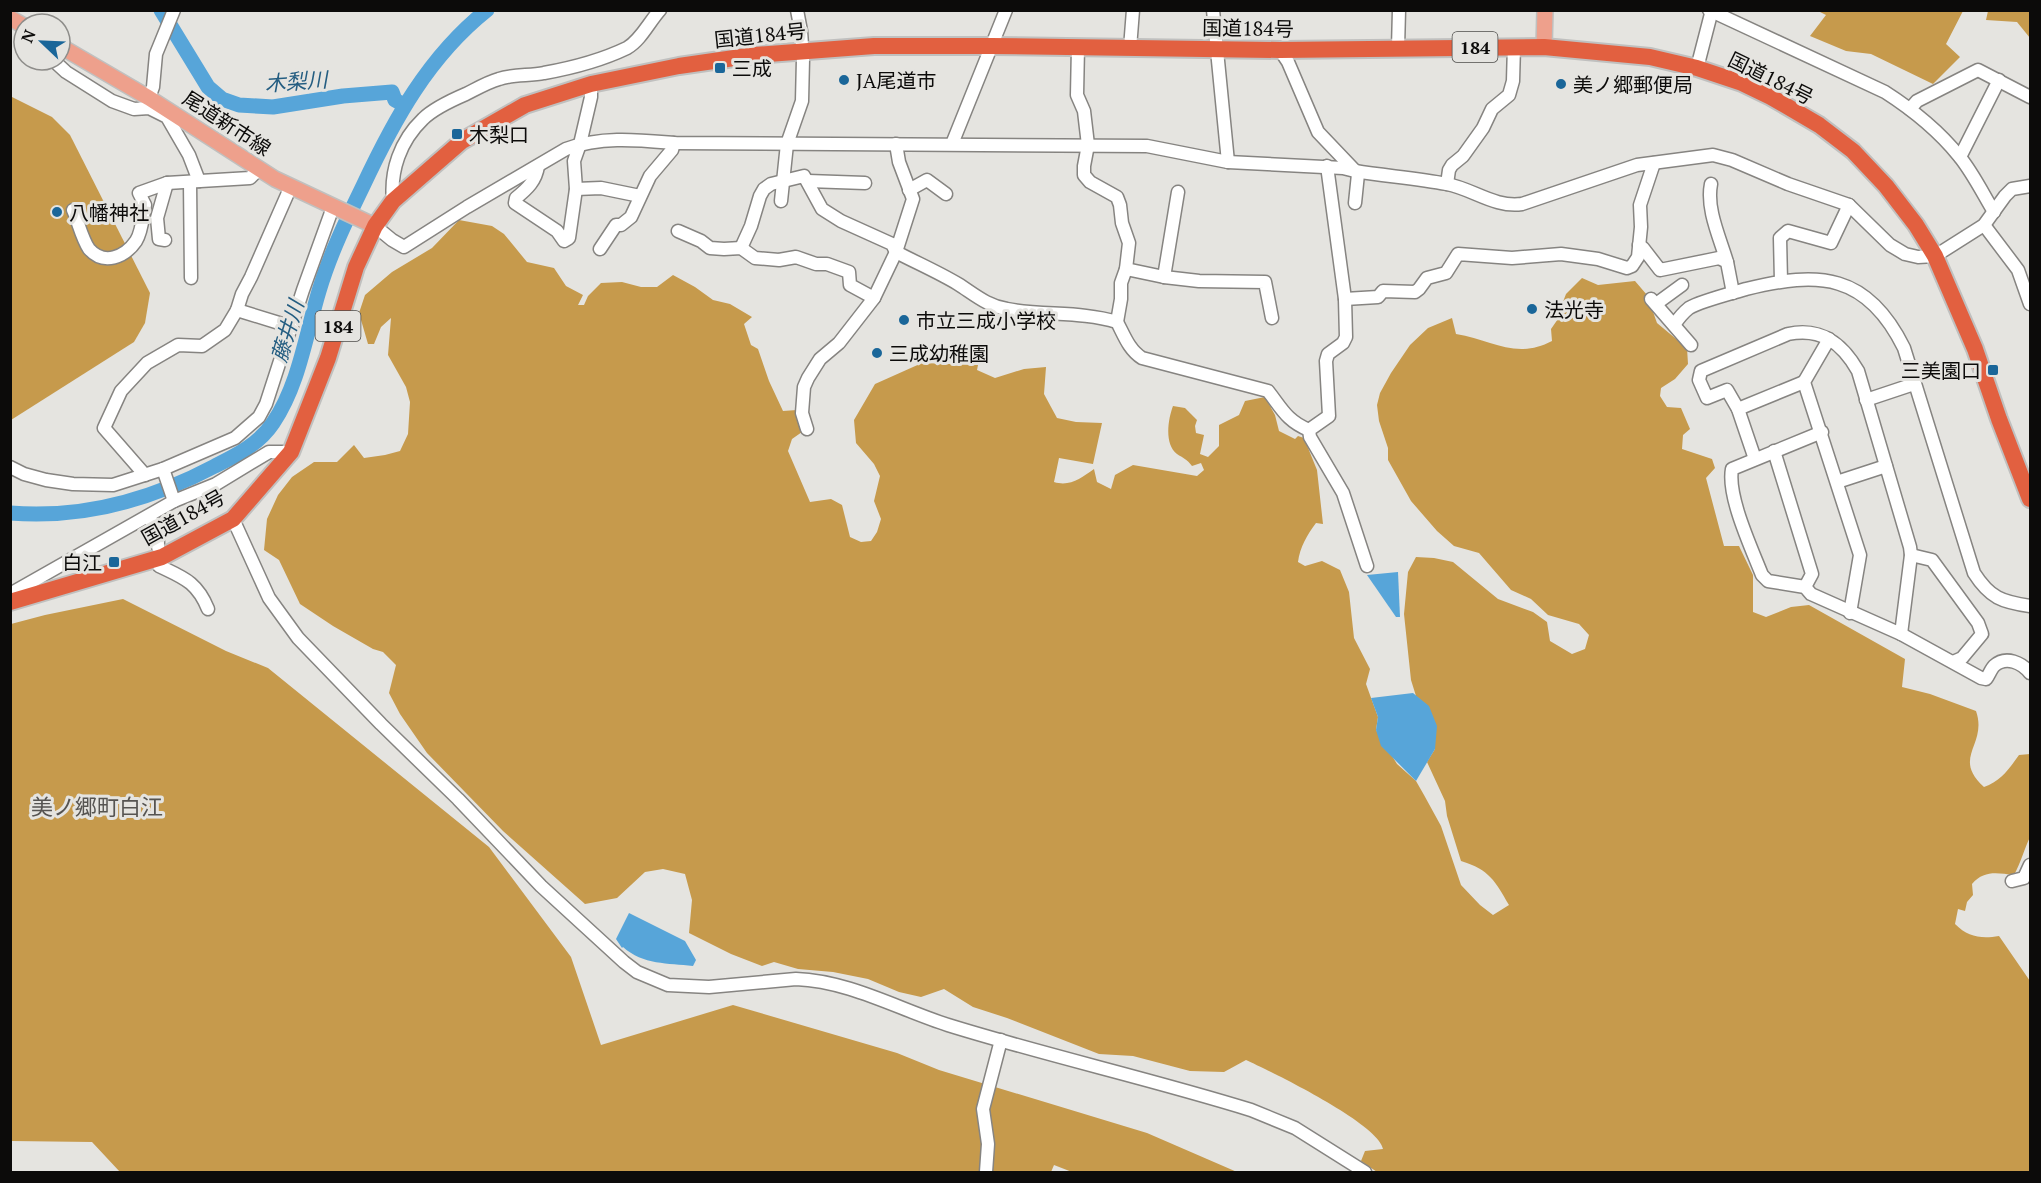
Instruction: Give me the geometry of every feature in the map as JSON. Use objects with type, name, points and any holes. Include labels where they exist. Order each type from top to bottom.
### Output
[{"type":"highway","name":"国道184号","points":[[10,602],[157,553],[233,519],[291,452],[328,358],[370,223],[462,141],[525,105],[591,84],[679,66],[755,55],[874,46],[1280,50],[1544,47],[1650,57],[1697,68],[1742,83],[1771,96],[1819,125],[1853,151],[1886,186],[1916,225],[1935,256],[1975,349],[1999,419],[2031,499]]},
{"type":"main road","points":[[1544,47],[1545,10]]},
{"type":"main road","name":"尾道新市線","points":[[72,53],[149,98],[259,169],[370,223]]},
{"type":"street","points":[[393,201],[391,184],[396,160],[410,134],[424,117],[456,98],[500,78],[544,73],[609,55],[629,46],[639,39],[660,10]]},
{"type":"street","points":[[781,201],[787,144],[802,101],[801,31],[797,10]]},
{"type":"street","points":[[952,144],[1006,10]]},
{"type":"street","points":[[1130,48],[1133,10]]},
{"type":"street","points":[[1213,10],[1228,162]]},
{"type":"street","points":[[1398,48],[1399,10]]},
{"type":"street","points":[[1697,68],[1711,11],[1885,92],[1910,108],[1933,128],[1960,158],[1994,212]]},
{"type":"street","points":[[149,98],[153,87],[156,54],[173,12]]},
{"type":"street","points":[[1447,184],[1452,165],[1463,156],[1478,136],[1492,109],[1509,95],[1513,81],[1514,46]]},
{"type":"street","points":[[1078,47],[1077,94],[1084,111],[1088,145],[1084,175],[1090,182],[1117,197],[1129,243],[1126,269],[1121,283],[1117,321],[1130,348],[1142,358],[1268,391],[1295,424],[1309,430]]},
{"type":"street","points":[[1280,50],[1288,62],[1318,132],[1358,174],[1355,203]]},
{"type":"street","points":[[1910,108],[1917,102],[1978,70],[2031,97]]},
{"type":"street","points":[[94,88],[104,71]]},
{"type":"street","points":[[66,72],[112,101],[134,109],[149,108],[167,117],[189,155],[194,182],[191,278]]},
{"type":"street","points":[[1960,158],[1999,80]]},
{"type":"street","points":[[538,166],[537,175],[527,189],[516,198],[515,203],[557,231],[564,241],[569,238],[576,189],[574,161],[591,97],[591,84]]},
{"type":"street","points":[[370,223],[404,247],[566,149],[602,140],[674,143],[1147,146],[1228,162],[1327,166],[1447,184],[1511,206],[1637,165],[1713,155],[1849,205],[1890,245],[1905,254],[1918,256],[1935,256],[1984,225],[2012,189],[2031,186]]},
{"type":"street","points":[[600,249],[616,225],[621,225],[631,217],[650,177],[672,150],[674,143]]},
{"type":"street","points":[[807,429],[802,413],[804,387],[808,378],[820,360],[839,343],[874,298],[896,252],[913,199],[896,144]]},
{"type":"street","points":[[1345,299],[1378,297],[1383,291],[1415,292],[1426,278],[1446,273],[1458,254],[1512,258],[1561,254],[1598,259],[1627,268],[1632,266],[1638,257],[1641,227],[1640,205],[1654,163]]},
{"type":"street","points":[[1309,430],[1329,416],[1326,361],[1328,354],[1343,343],[1346,337],[1345,299],[1327,166]]},
{"type":"street","points":[[74,210],[88,248],[99,256],[110,259],[124,254],[137,240],[145,205],[139,193],[166,183],[250,178],[259,169]]},
{"type":"street","points":[[741,248],[764,189],[771,184],[804,176],[822,208],[841,221],[892,243],[896,252],[992,305],[1035,313],[1117,321]]},
{"type":"street","points":[[909,190],[927,180],[946,194]]},
{"type":"street","points":[[808,181],[865,183]]},
{"type":"street","points":[[165,240],[159,239],[158,218],[166,183]]},
{"type":"street","points":[[1711,184],[1712,215],[1727,261],[1733,293]]},
{"type":"street","points":[[145,475],[104,428],[121,391],[147,363],[178,345],[202,346],[225,330],[237,310],[242,294],[291,186]]},
{"type":"street","points":[[576,189],[601,188],[640,196]]},
{"type":"street","points":[[1164,277],[1178,192]]},
{"type":"street","points":[[1781,281],[1780,238],[1788,231],[1831,243],[1849,205]]},
{"type":"street","points":[[10,467],[24,474],[73,484],[113,485],[163,469],[235,438],[259,417],[266,404],[333,207]]},
{"type":"street","points":[[1984,225],[2018,270],[2031,304]]},
{"type":"street","points":[[678,231],[701,241],[710,248],[741,248],[755,258],[779,260],[796,257],[816,264],[827,264],[849,272],[850,285],[874,298]]},
{"type":"street","points":[[1639,245],[1660,270],[1719,258],[1727,261]]},
{"type":"street","points":[[1126,269],[1199,281],[1265,282],[1272,318]]},
{"type":"street","points":[[1674,325],[1689,308],[1733,293],[1781,281],[1817,279],[1836,282],[1859,293],[1876,306],[1887,317],[1904,348],[1974,573],[1990,594],[2001,600],[2031,606]]},
{"type":"street","points":[[1682,285],[1653,302],[1692,345]]},
{"type":"street","points":[[237,310],[292,327]]},
{"type":"street","points":[[1755,459],[1738,409],[1727,390],[1707,398],[1699,380],[1701,371],[1788,333],[1800,331],[1829,339],[1847,352],[1858,371],[1911,555],[1900,634]]},
{"type":"street","points":[[1738,409],[1804,382],[1829,339]]},
{"type":"street","points":[[1804,382],[1860,555],[1850,613]]},
{"type":"street","points":[[1866,400],[1914,384]]},
{"type":"street","points":[[1309,430],[1310,437],[1343,493],[1367,566]]},
{"type":"street","points":[[1821,432],[1732,469],[1730,480],[1742,523],[1762,574],[1768,581],[1805,587],[1811,594],[1900,634],[1981,678],[1986,679],[1994,666],[1999,663],[2012,661],[2024,665],[2031,673]]},
{"type":"street","points":[[1774,451],[1812,574],[1805,587]]},
{"type":"street","points":[[10,594],[174,501],[216,484],[269,452],[291,452]]},
{"type":"street","points":[[1837,482],[1886,466]]},
{"type":"street","points":[[163,469],[174,501]]},
{"type":"street","points":[[147,517],[154,523],[158,532],[159,566],[186,579],[201,593],[208,609]]},
{"type":"street","points":[[233,519],[269,598],[298,638],[541,886],[603,944],[637,972],[668,985],[687,987],[796,979],[824,982],[1001,1041],[1251,1110],[1294,1128],[1365,1173]]},
{"type":"street","points":[[1911,555],[1932,560],[1978,623],[1982,634],[1962,658],[1953,662]]},
{"type":"street","points":[[2012,881],[2024,878],[2031,865]]},
{"type":"street","points":[[986,1173],[987,1144],[983,1109],[1001,1041]]},
{"type":"shaded area","points":[[1818,11],[1963,11],[1946,44],[1960,57],[1933,84],[1871,54],[1846,51],[1810,36],[1826,15]]},
{"type":"shaded area","points":[[1988,11],[2030,11],[2030,38],[2017,22],[1986,20]]},
{"type":"shaded area","points":[[10,96],[52,117],[70,135],[150,293],[145,323],[134,342],[11,420]]},
{"type":"shaded area","points":[[459,220],[492,226],[504,234],[527,262],[554,268],[566,286],[583,295],[578,305],[584,305],[588,296],[601,283],[622,282],[641,287],[657,287],[673,275],[713,300],[730,304],[752,317],[744,324],[751,345],[758,349],[783,411],[797,410],[802,432],[792,439],[788,451],[810,502],[831,499],[842,505],[850,537],[861,542],[871,541],[881,519],[874,501],[880,476],[874,464],[856,443],[854,420],[875,384],[922,363],[978,365],[977,370],[995,378],[1024,369],[1046,367],[1044,394],[1057,418],[1076,422],[1102,423],[1093,464],[1059,458],[1054,482],[1070,482],[1094,469],[1097,482],[1111,489],[1115,475],[1133,465],[1197,476],[1204,470],[1201,463],[1192,466],[1173,450],[1170,444],[1169,424],[1173,406],[1185,408],[1197,420],[1196,433],[1204,435],[1200,454],[1208,457],[1219,446],[1219,425],[1239,415],[1245,401],[1265,397],[1275,415],[1279,431],[1295,439],[1298,436],[1304,438],[1317,470],[1323,524],[1316,523],[1310,532],[1302,546],[1298,562],[1305,566],[1322,561],[1340,570],[1349,592],[1354,638],[1370,669],[1366,684],[1378,717],[1376,730],[1397,764],[1416,781],[1441,826],[1461,885],[1493,915],[1509,905],[1491,877],[1479,868],[1461,861],[1447,816],[1445,801],[1427,762],[1435,749],[1429,707],[1416,696],[1411,680],[1404,614],[1408,572],[1416,557],[1453,562],[1498,599],[1533,612],[1547,622],[1550,641],[1572,654],[1585,649],[1589,635],[1579,624],[1548,615],[1531,599],[1511,590],[1479,553],[1454,546],[1437,531],[1411,501],[1388,460],[1388,448],[1379,421],[1377,405],[1380,393],[1391,373],[1410,345],[1428,328],[1452,318],[1456,334],[1504,347],[1527,349],[1552,341],[1551,329],[1560,316],[1566,294],[1582,278],[1598,285],[1635,281],[1647,295],[1657,323],[1687,348],[1688,364],[1675,379],[1661,388],[1660,396],[1667,407],[1681,408],[1690,429],[1683,435],[1682,449],[1712,459],[1715,468],[1706,478],[1724,546],[1739,546],[1753,575],[1753,612],[1766,617],[1791,607],[1809,605],[1905,659],[1902,687],[1930,694],[1976,711],[1978,733],[1970,759],[1975,777],[1984,787],[2000,778],[2019,755],[2030,754],[2030,837],[2019,865],[2014,875],[1986,874],[1972,884],[1973,895],[1967,902],[1965,911],[1958,909],[1955,924],[1975,936],[1999,936],[2030,981],[2030,1172],[1377,1172],[1361,1161],[1365,1151],[1383,1149],[1377,1138],[1364,1126],[1323,1100],[1246,1060],[1224,1072],[1190,1071],[1133,1056],[1099,1054],[973,1007],[944,989],[921,997],[899,992],[868,979],[833,972],[798,969],[774,962],[762,966],[731,954],[689,933],[692,900],[685,874],[663,869],[645,872],[617,898],[585,904],[503,831],[427,753],[400,714],[389,693],[396,665],[383,652],[373,649],[333,626],[300,604],[279,560],[264,550],[267,519],[278,495],[292,477],[314,462],[337,462],[354,445],[364,458],[400,451],[408,434],[410,402],[406,387],[388,355],[391,318],[381,327],[374,344],[368,344],[359,313],[365,295],[392,272],[432,248]]},
{"type":"shaded area","points":[[123,599],[226,651],[268,668],[489,847],[571,957],[601,1045],[733,1005],[897,1053],[939,1070],[1147,1133],[1237,1172],[1072,1172],[1054,1165],[1051,1172],[120,1172],[92,1142],[11,1141],[11,624]]},
{"type":"water","points":[[1398,572],[1400,617],[1396,617],[1367,575]]},
{"type":"water","points":[[1413,693],[1429,706],[1437,726],[1435,749],[1416,781],[1381,746],[1376,730],[1378,717],[1371,698]]},
{"type":"water","points":[[629,913],[685,941],[696,960],[693,966],[647,960],[622,948],[616,939]]},
{"type":"waterway","name":"木梨川","points":[[161,10],[208,87],[222,99],[239,105],[273,107],[343,96],[392,92],[395,100],[404,105]]},
{"type":"waterway","name":"藤井川","points":[[10,513],[37,514],[91,510],[142,497],[166,489],[231,458],[254,443],[267,430],[282,408],[296,376],[323,277],[333,251],[387,137],[430,69],[466,28],[487,10]]},
{"type":"place","name":"三成","points":[[720,68]]},
{"type":"place","name":"JA尾道市","points":[[844,80]]},
{"type":"place","name":"美ノ郷郵便局","points":[[1561,84]]},
{"type":"place","name":"木梨口","points":[[457,134]]},
{"type":"place","name":"八幡神社","points":[[57,212]]},
{"type":"place","name":"法光寺","points":[[1532,309]]},
{"type":"place","name":"市立三成小学校","points":[[904,320]]},
{"type":"place","name":"三成幼稚園","points":[[877,353]]},
{"type":"place","name":"三美園口","points":[[1993,370]]},
{"type":"place","name":"白江","points":[[114,562]]},
{"type":"district","name":"美ノ郷町白江","points":[[97,806]]}]
